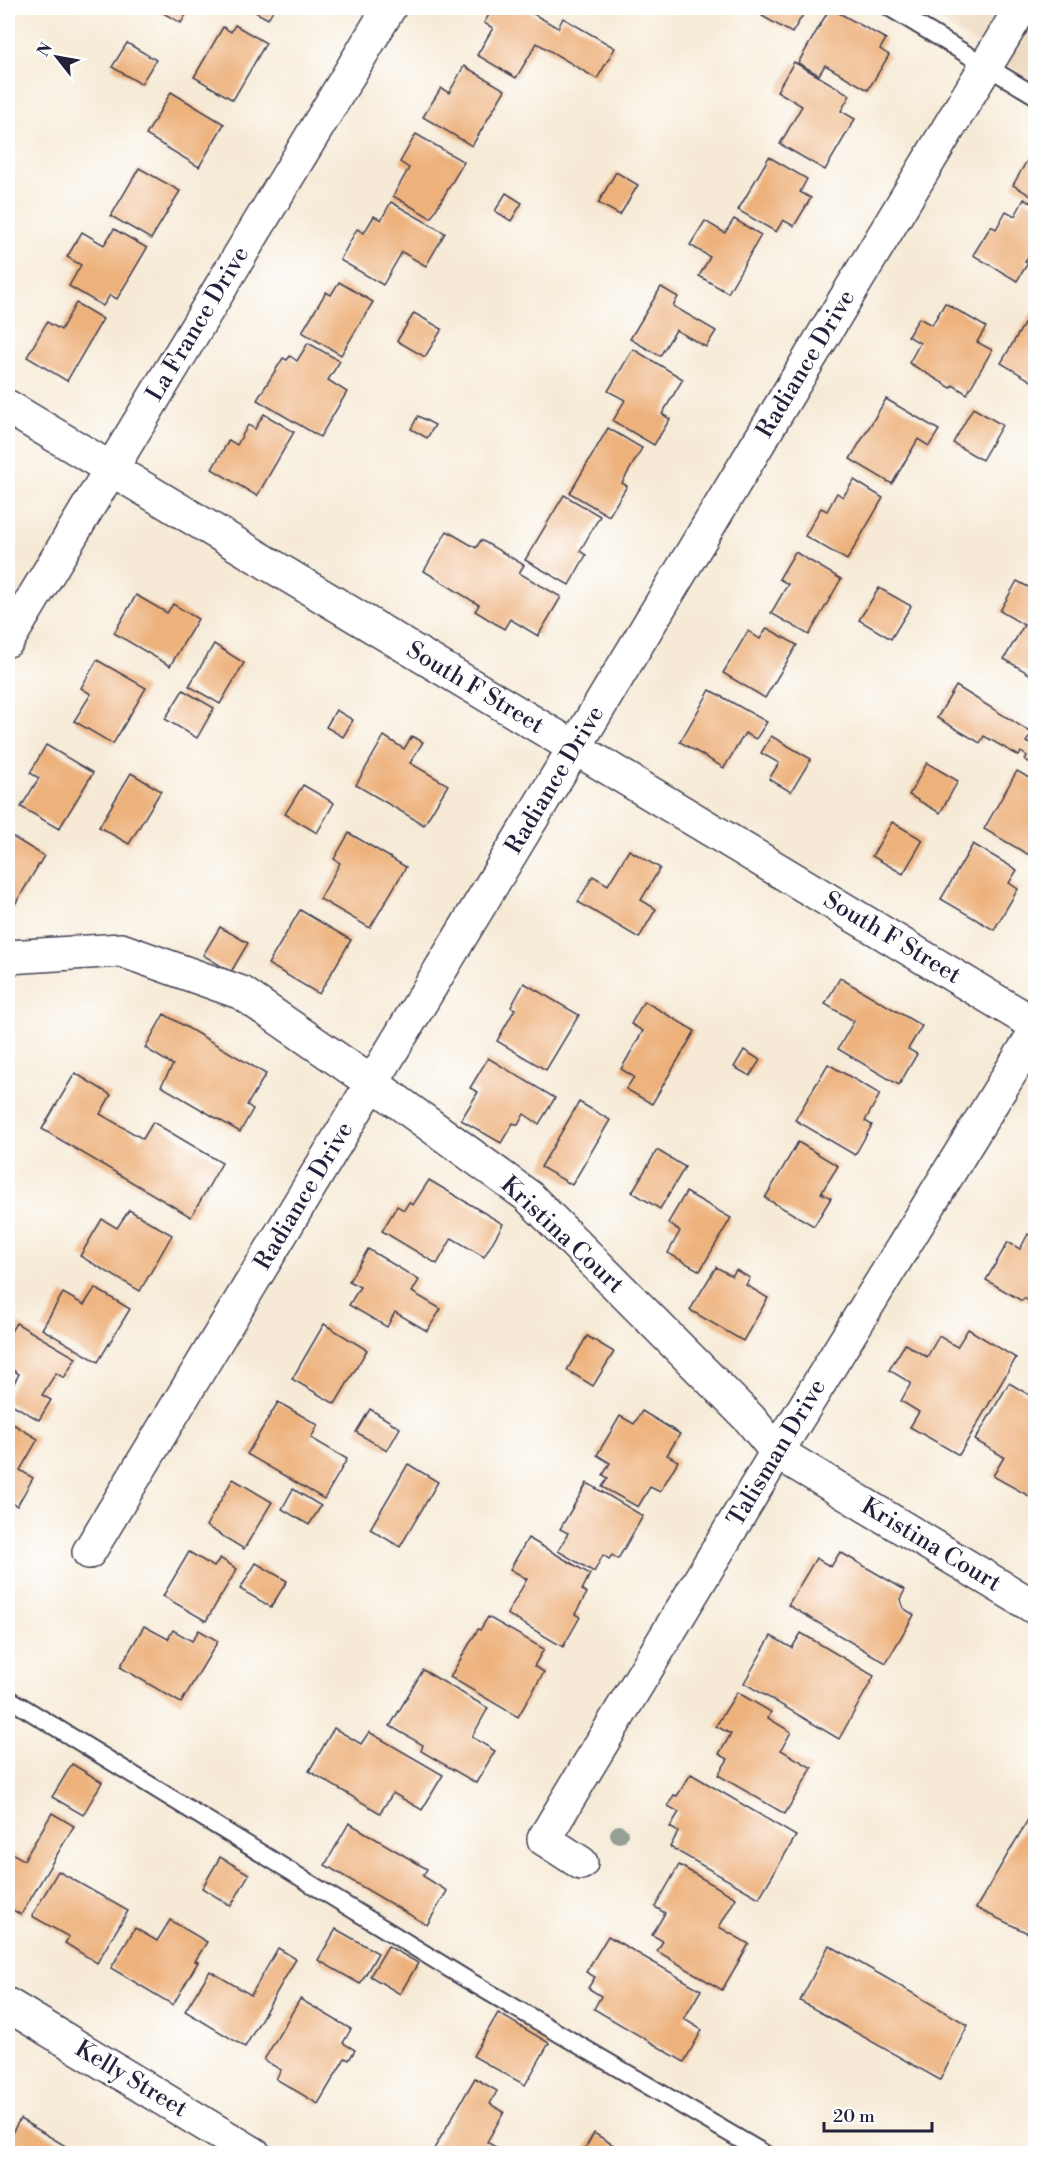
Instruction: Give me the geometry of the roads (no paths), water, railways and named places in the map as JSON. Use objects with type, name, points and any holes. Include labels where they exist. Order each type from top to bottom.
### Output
[{"type":"street","name":"La France Drive","points":[[8,640],[389,8]]},
{"type":"street","name":"Radiance Drive","points":[[89,1552],[1021,8]]},
{"type":"street","name":"South F Street","points":[[8,407],[1035,1025]]},
{"type":"street","name":"Kristina Court","points":[[8,957],[121,950],[242,993],[372,1083],[528,1196],[750,1419],[777,1452],[1035,1608]]},
{"type":"street","name":"Talisman Drive","points":[[581,1863],[544,1839],[777,1452],[1035,1031]]},
{"type":"street","name":"Kelly Street","points":[[8,2005],[254,2154]]},
{"type":"lane","points":[[890,8],[1035,96]]},
{"type":"lane","points":[[8,1698],[466,1979],[765,2154]]}]
